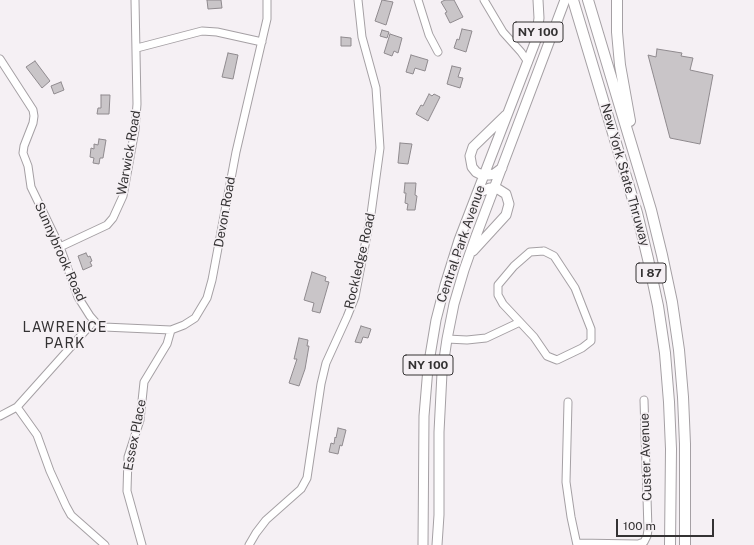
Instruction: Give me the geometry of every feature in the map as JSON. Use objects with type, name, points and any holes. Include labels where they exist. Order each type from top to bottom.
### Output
[{"type":"highway","name":"New York State Thruway","points":[[573,0],[637,213],[658,306],[665,353],[669,402],[671,449],[670,545]]},
{"type":"highway","name":"New York State Thruway","points":[[588,0],[644,186],[657,232],[667,279],[679,358],[683,397],[685,444],[685,545]]},
{"type":"highway","points":[[616,0],[621,75],[644,186]]},
{"type":"main road","name":"Central Park Avenue","points":[[422,545],[424,416],[430,356],[436,320],[448,274],[461,234],[536,40],[538,30],[538,0]]},
{"type":"main road","name":"Central Park Avenue","points":[[437,545],[439,420],[442,373],[454,304],[468,256],[565,0]]},
{"type":"main road","points":[[502,168],[494,174],[484,175],[476,172],[470,160],[471,152],[477,143],[499,122],[511,107]]},
{"type":"main road","points":[[468,256],[508,211],[509,204],[508,197],[501,190],[494,188],[486,189],[477,193]]},
{"type":"street","name":"Warwick Road","points":[[60,247],[107,225],[113,218],[122,196],[135,130],[138,104],[135,0]]},
{"type":"street","name":"Devon Road","points":[[94,321],[104,327],[172,330],[195,318],[207,298],[212,280],[236,152],[267,19],[267,0]]},
{"type":"street","name":"Rockledge Road","points":[[249,545],[266,520],[301,489],[307,478],[321,384],[326,363],[352,304],[360,271],[371,214],[380,148],[376,88],[362,37],[358,0]]},
{"type":"street","points":[[418,0],[429,35],[438,52]]},
{"type":"street","points":[[484,0],[503,32],[528,62]]},
{"type":"street","points":[[137,48],[202,31],[217,32],[262,42]]},
{"type":"street","name":"Sunnybrook Road","points":[[0,59],[33,110],[33,124],[24,146],[23,153],[28,166],[31,187],[60,247],[78,297],[94,321]]},
{"type":"street","points":[[544,251],[554,256],[574,288],[591,329],[591,341],[582,348],[558,360],[546,356],[534,337],[520,322],[503,304],[498,295],[498,285],[514,266],[530,252],[544,251]]},
{"type":"street","points":[[0,416],[17,407],[94,321]]},
{"type":"street","points":[[447,339],[467,340],[486,338],[520,322]]},
{"type":"street","name":"Essex Place","points":[[142,545],[127,491],[128,458],[140,420],[144,382],[167,344],[172,330]]},
{"type":"street","name":"Custer Avenue","points":[[577,544],[638,544],[644,542],[647,536],[644,400]]},
{"type":"street","points":[[568,402],[566,482],[577,544]]},
{"type":"street","points":[[17,407],[37,434],[50,471],[71,515],[105,545]]},
{"type":"building","points":[[207,0],[221,0],[222,8],[208,9]]},
{"type":"building","points":[[382,0],[393,2],[386,25],[375,21]]},
{"type":"building","points":[[445,0],[454,0],[463,17],[450,23],[445,13],[447,12],[441,2]]},
{"type":"building","points":[[462,29],[472,31],[466,52],[454,48],[457,39],[459,40]]},
{"type":"building","points":[[382,30],[389,32],[387,38],[380,36]]},
{"type":"building","points":[[390,34],[402,38],[398,53],[394,51],[392,56],[384,53]]},
{"type":"building","points":[[341,37],[351,38],[351,46],[341,46]]},
{"type":"building","points":[[657,49],[682,53],[681,56],[693,58],[690,70],[713,75],[700,144],[670,138],[648,55],[656,57]]},
{"type":"building","points":[[228,53],[238,55],[233,79],[222,77]]},
{"type":"building","points":[[411,55],[428,60],[425,71],[415,68],[413,74],[406,72]]},
{"type":"building","points":[[35,61],[50,81],[42,88],[26,67]]},
{"type":"building","points":[[452,66],[461,68],[458,77],[463,78],[460,88],[447,84]]},
{"type":"building","points":[[61,82],[64,90],[54,94],[51,86]]},
{"type":"building","points":[[429,94],[432,96],[434,94],[440,97],[428,121],[416,114],[421,105],[423,106]]},
{"type":"building","points":[[101,95],[110,95],[109,114],[97,114],[98,108],[101,108]]},
{"type":"building","points":[[99,139],[106,140],[103,158],[100,158],[99,164],[93,163],[94,158],[90,157],[91,148],[94,149],[94,144],[98,145]]},
{"type":"building","points":[[400,143],[412,144],[408,164],[398,163]]},
{"type":"building","points":[[405,183],[416,183],[415,195],[417,196],[415,210],[407,210],[408,204],[405,203],[406,193],[404,193]]},
{"type":"building","points":[[86,253],[88,257],[90,256],[92,266],[83,270],[78,256]]},
{"type":"building","points":[[312,272],[326,277],[325,281],[329,282],[320,313],[312,311],[314,303],[304,300]]},
{"type":"building","points":[[361,326],[371,329],[368,338],[363,337],[361,343],[355,342]]},
{"type":"building","points":[[299,338],[308,340],[307,346],[309,346],[305,369],[299,386],[289,383],[297,359],[294,359]]},
{"type":"building","points":[[338,428],[346,430],[342,446],[340,445],[338,454],[329,452],[331,443],[334,444]]},
{"type":"district","name":"LAWRENCE PARK","points":[[65,336]]}]
